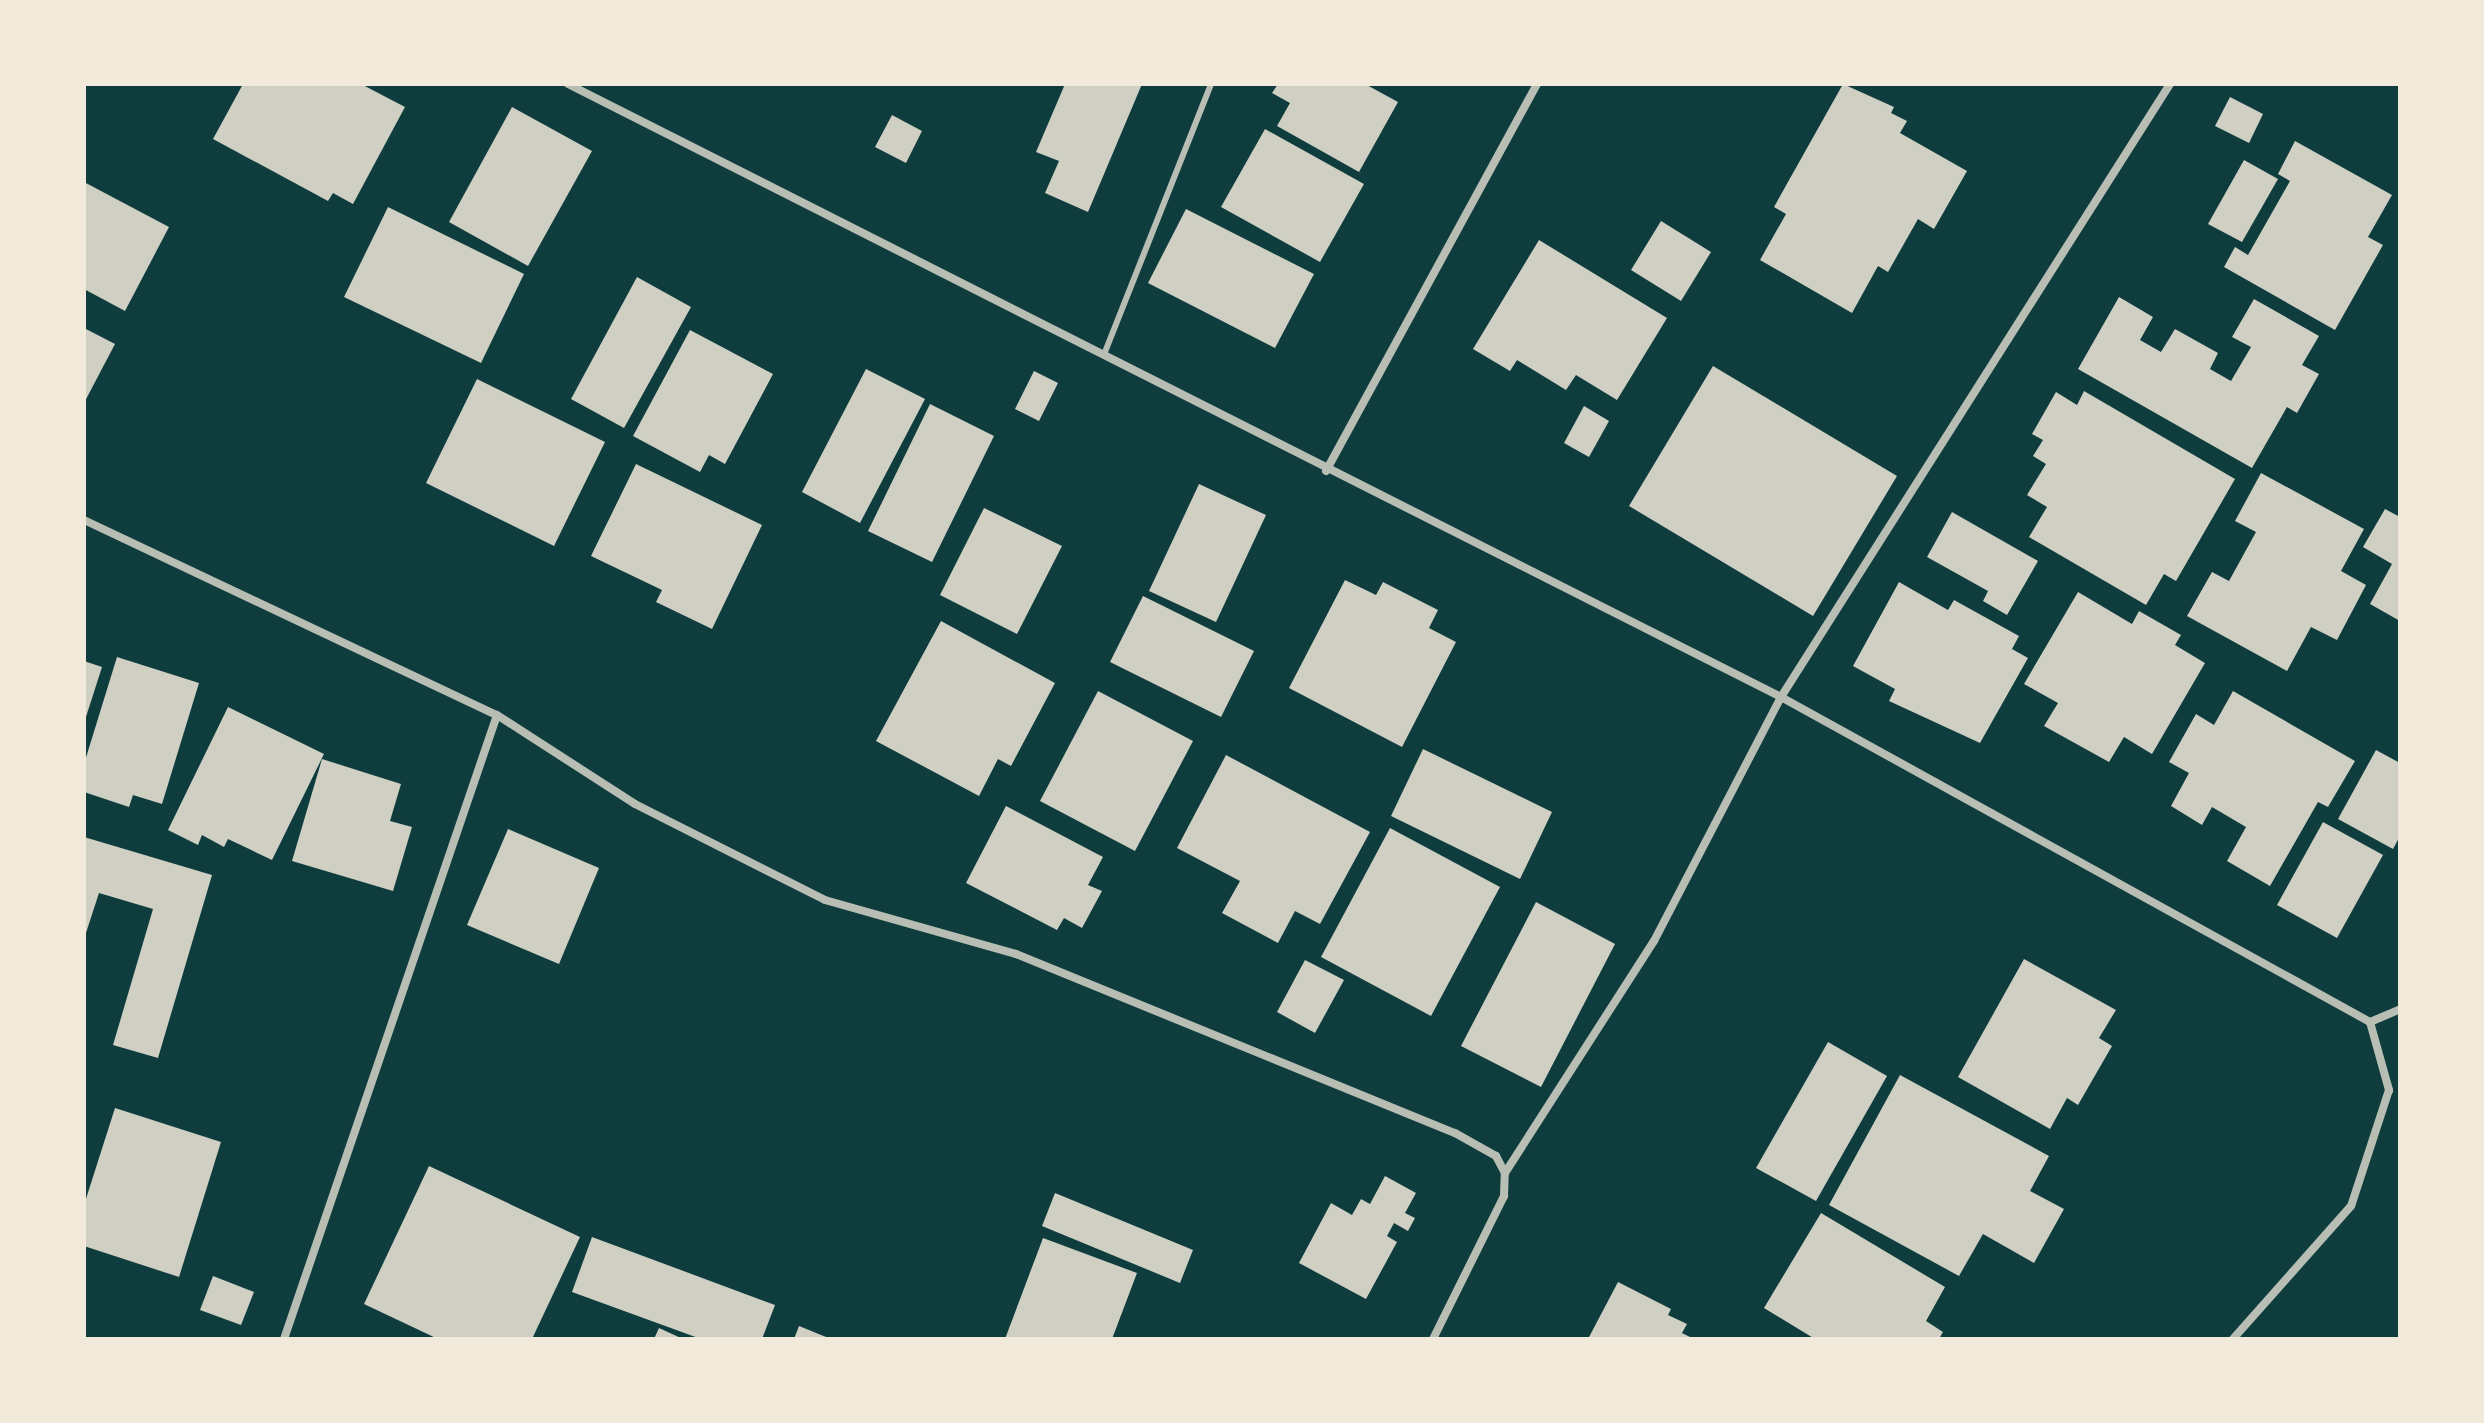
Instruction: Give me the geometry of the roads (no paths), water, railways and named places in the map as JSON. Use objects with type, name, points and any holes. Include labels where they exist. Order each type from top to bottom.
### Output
[{"type":"street","points":[[568,84],[1105,352],[1326,471],[1781,697],[2370,1022],[2389,1090],[2351,1206],[2233,1339]]},
{"type":"street","points":[[1326,471],[1537,84]]},
{"type":"street","points":[[1433,1339],[1504,1196],[1505,1173],[1654,941],[1781,697],[2170,84]]},
{"type":"street","points":[[84,520],[497,715],[635,804],[825,900],[1016,954],[1455,1133],[1496,1156],[1505,1173]]},
{"type":"street","points":[[284,1339],[497,715]]},
{"type":"street","points":[[2370,1022],[2400,1009]]},
{"type":"lane","points":[[1105,352],[1211,84]]}]
